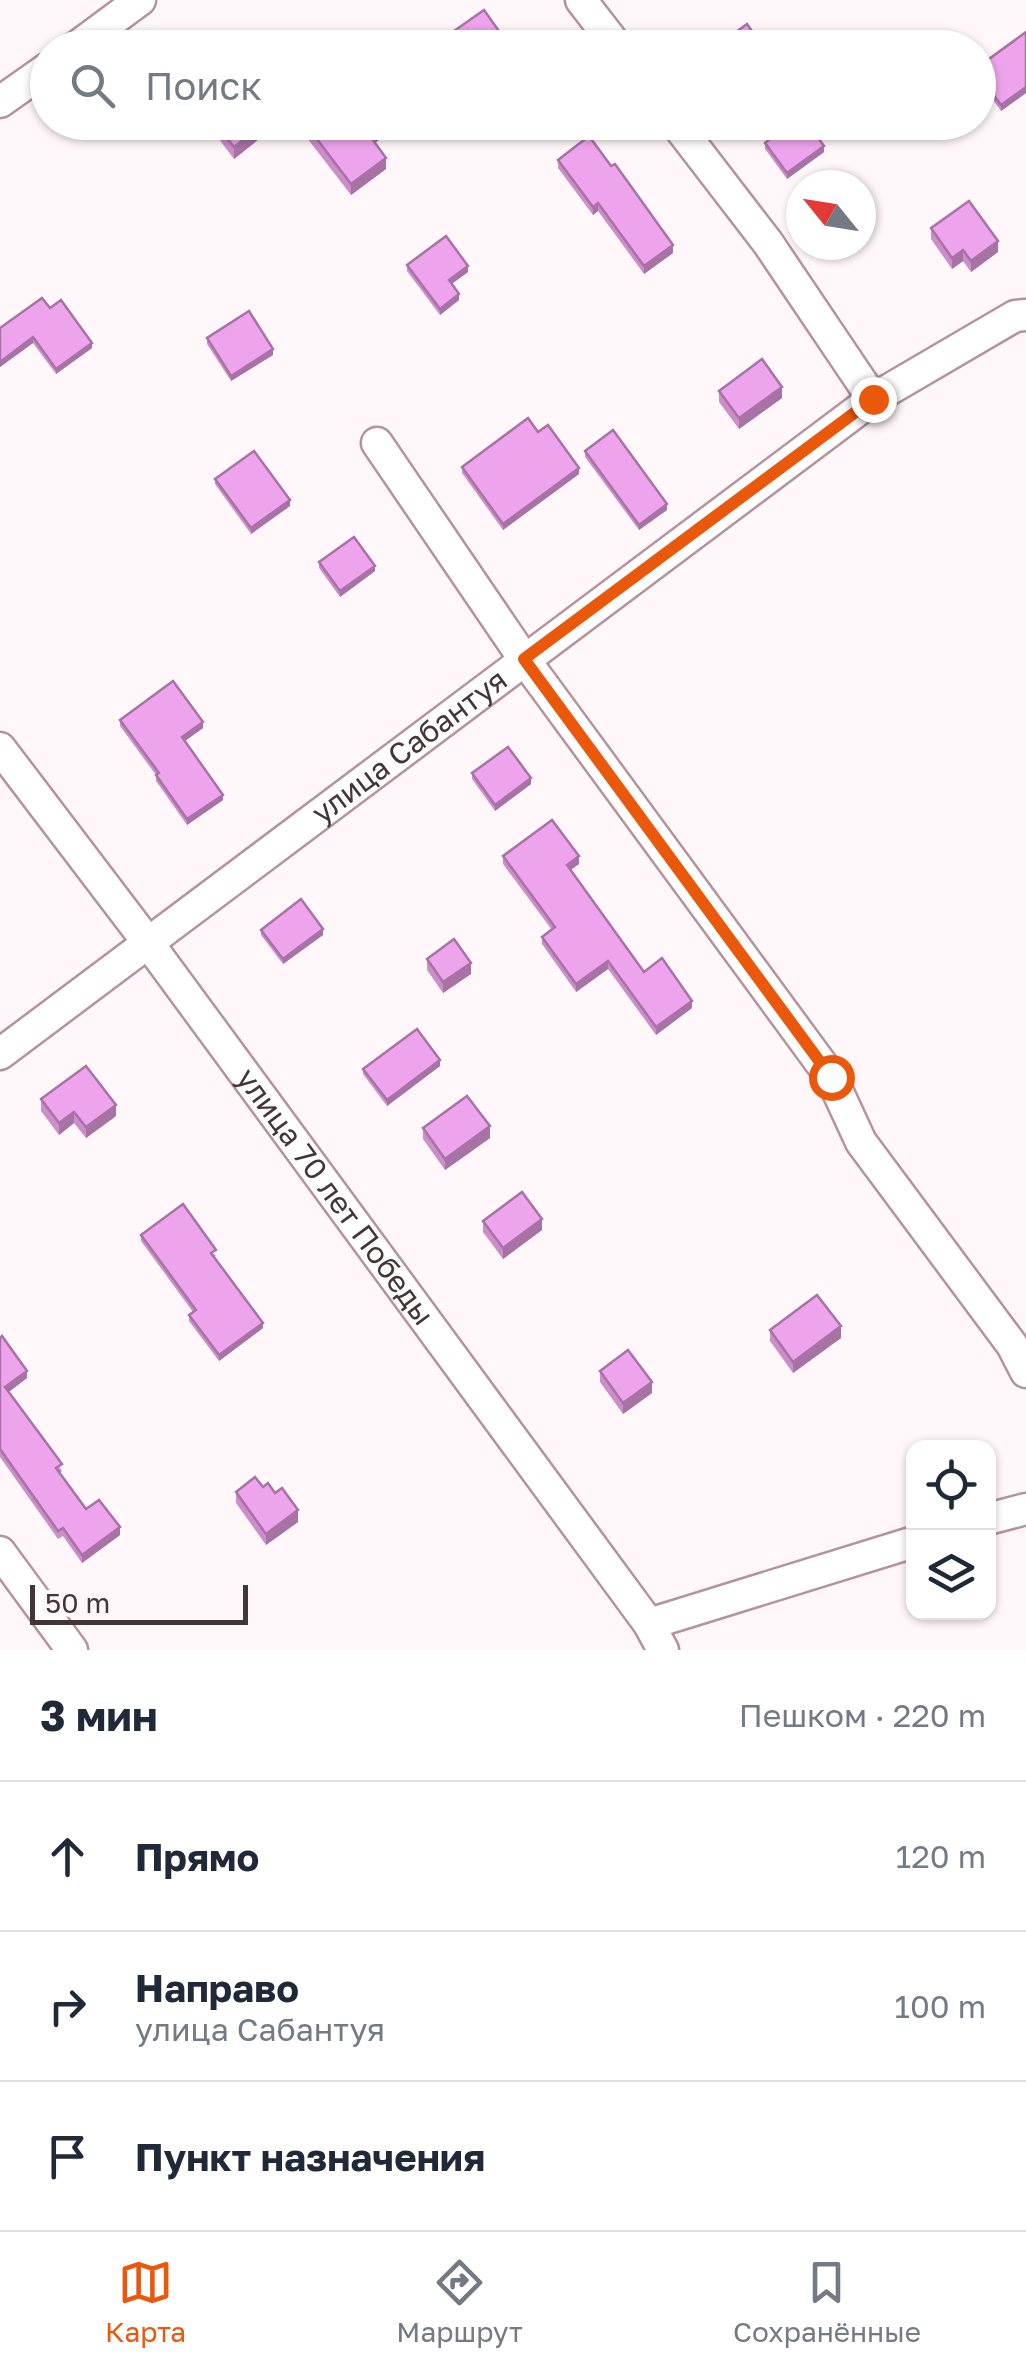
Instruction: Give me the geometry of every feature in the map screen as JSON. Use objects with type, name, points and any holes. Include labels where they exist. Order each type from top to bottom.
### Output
[{"type":"street","points":[[99,30],[140,0]]},
{"type":"street","points":[[581,0],[604,30]]},
{"type":"street","points":[[0,102],[30,81]]},
{"type":"street","points":[[689,140],[768,244],[873,399]]},
{"type":"street","name":"улица Сабантуя","points":[[0,1054],[873,399],[938,359],[1026,314]]},
{"type":"street","points":[[376,444],[524,659],[831,1077],[861,1142],[1012,1344],[1026,1372]]},
{"type":"street","name":"улица 70 лет Победы","points":[[0,748],[149,944],[656,1637]]},
{"type":"street","points":[[656,1637],[906,1545]]},
{"type":"street","points":[[0,1552],[72,1650]]},
{"type":"building","points":[[484,10],[498,30],[455,30]]},
{"type":"building","points":[[1026,32],[1026,87],[1001,105],[996,98],[996,54]]},
{"type":"building","points":[[318,140],[373,140],[386,158],[351,184]]},
{"type":"building","points":[[584,140],[592,140],[611,166],[615,164],[673,245],[644,266],[598,203],[593,207],[558,160]]},
{"type":"building","points":[[820,140],[824,146],[786,172],[765,143]]},
{"type":"building","points":[[969,201],[998,241],[971,261],[963,250],[952,258],[931,228]]},
{"type":"building","points":[[446,236],[468,266],[449,280],[459,294],[440,309],[407,265]]},
{"type":"building","points":[[42,298],[50,308],[61,300],[92,343],[56,369],[33,337],[0,362],[0,328]]},
{"type":"building","points":[[249,311],[273,349],[231,376],[207,338]]},
{"type":"building","points":[[762,359],[782,387],[739,418],[719,391]]},
{"type":"building","points":[[528,418],[538,432],[548,425],[579,468],[503,524],[462,467]]},
{"type":"building","points":[[613,430],[667,504],[639,525],[585,451]]},
{"type":"building","points":[[254,451],[290,500],[251,528],[215,479]]},
{"type":"building","points":[[354,537],[375,566],[340,591],[319,562]]},
{"type":"building","points":[[173,681],[203,722],[182,737],[223,795],[187,819],[120,720]]},
{"type":"building","points":[[508,747],[531,778],[495,805],[472,773]]},
{"type":"building","points":[[552,820],[579,856],[567,865],[644,972],[662,958],[692,1001],[656,1027],[608,961],[576,984],[542,937],[555,927],[503,856]]},
{"type":"building","points":[[301,899],[323,929],[283,959],[261,930]]},
{"type":"building","points":[[454,939],[471,963],[443,982],[427,959]]},
{"type":"building","points":[[417,1029],[440,1060],[387,1100],[363,1069]]},
{"type":"building","points":[[86,1066],[116,1105],[86,1127],[74,1112],[59,1123],[41,1099]]},
{"type":"building","points":[[467,1096],[490,1126],[445,1159],[423,1128]]},
{"type":"building","points":[[522,1192],[542,1219],[503,1248],[483,1221]]},
{"type":"building","points":[[183,1204],[216,1250],[211,1253],[263,1323],[219,1355],[189,1315],[196,1310],[141,1235]]},
{"type":"building","points":[[817,1295],[841,1326],[793,1362],[770,1330]]},
{"type":"building","points":[[2,1336],[27,1371],[5,1387],[62,1464],[56,1468],[86,1509],[99,1500],[120,1527],[82,1555],[63,1528],[58,1531],[0,1449]]},
{"type":"building","points":[[628,1350],[652,1382],[623,1403],[600,1371]]},
{"type":"building","points":[[255,1477],[263,1487],[268,1483],[275,1493],[282,1488],[298,1510],[266,1534],[236,1492]]},
{"type":"route","points":[[831,1077],[524,659],[873,399]]}]
